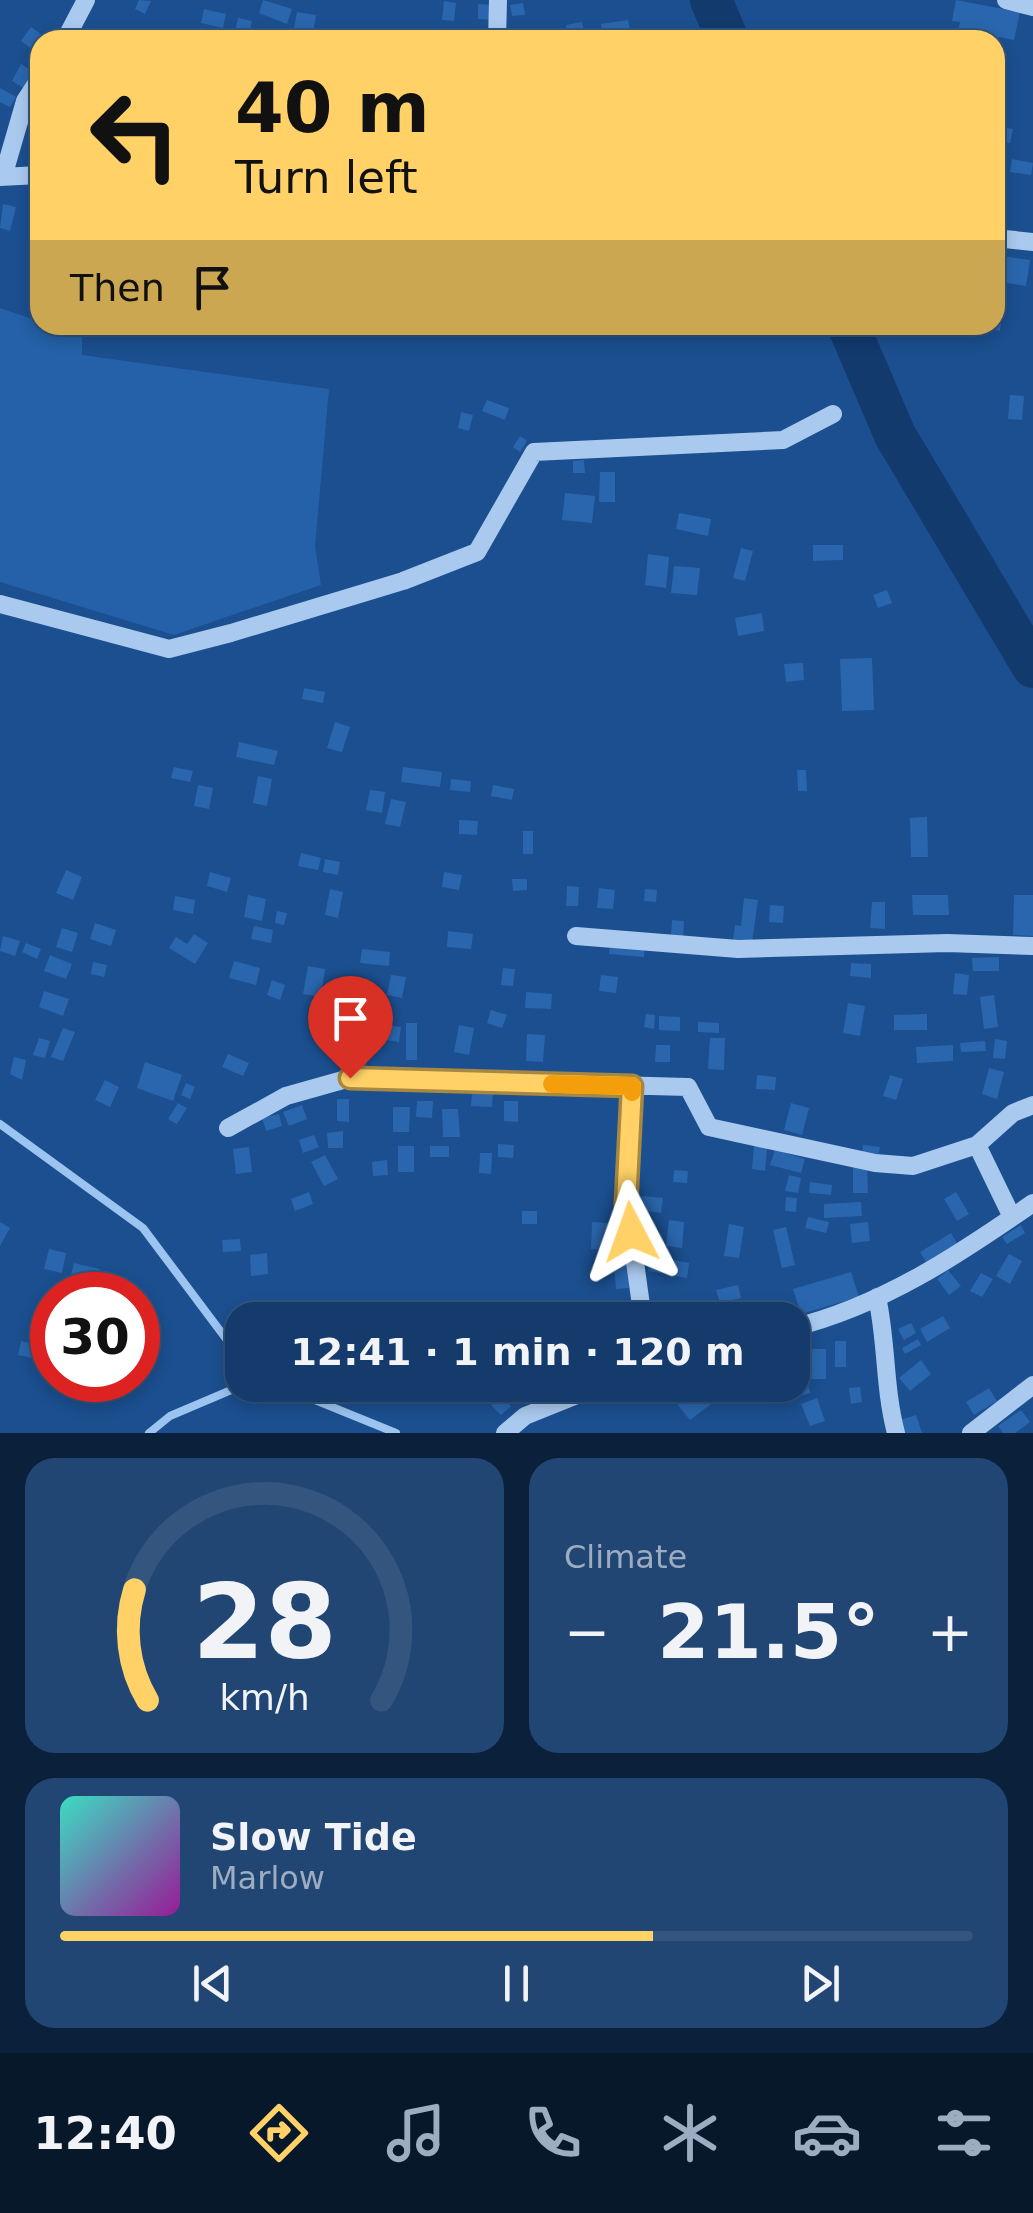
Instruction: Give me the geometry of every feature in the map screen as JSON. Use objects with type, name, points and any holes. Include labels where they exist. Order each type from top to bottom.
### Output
[{"type":"street","points":[[70,30],[86,0]]},
{"type":"street","points":[[497,30],[498,0]]},
{"type":"street","points":[[1006,0],[1033,7]]},
{"type":"street","points":[[30,93],[1,177],[30,176]]},
{"type":"street","points":[[1005,239],[1033,242]]},
{"type":"street","points":[[0,604],[170,649],[403,581],[477,552],[534,452],[783,440],[833,414]]},
{"type":"street","points":[[576,936],[738,949],[946,943],[1033,946]]},
{"type":"street","points":[[228,1128],[286,1096],[350,1078],[688,1087],[709,1126],[875,1163],[913,1166],[977,1145],[1013,1112],[1033,1105]]},
{"type":"street","points":[[632,1086],[626,1204],[640,1302]]},
{"type":"street","points":[[977,1145],[1012,1216]]},
{"type":"street","points":[[810,1324],[833,1318],[918,1278],[1033,1203]]},
{"type":"street","points":[[877,1297],[884,1328],[888,1401],[896,1433]]},
{"type":"street","points":[[971,1433],[1033,1385]]},
{"type":"street","points":[[505,1433],[525,1416],[560,1402]]},
{"type":"shaded area","points":[[0,308],[30,318],[30,335],[82,336],[82,355],[329,389],[315,547],[321,585],[174,635],[0,582]]},
{"type":"building","points":[[139,0],[151,1],[145,14],[135,9]]},
{"type":"building","points":[[263,0],[292,9],[287,24],[259,13]]},
{"type":"building","points":[[956,0],[1020,12],[1014,40],[1005,38],[1005,30],[958,30],[960,22],[952,21]]},
{"type":"building","points":[[444,1],[456,3],[454,21],[442,20]]},
{"type":"building","points":[[523,3],[525,15],[512,16],[510,5]]},
{"type":"building","points":[[478,4],[492,5],[491,20],[478,19]]},
{"type":"building","points":[[204,9],[226,14],[223,28],[201,23]]},
{"type":"building","points":[[297,12],[316,15],[314,30],[294,30]]},
{"type":"building","points":[[238,18],[252,21],[250,30],[235,30]]},
{"type":"building","points":[[628,20],[630,30],[602,30],[601,24]]},
{"type":"building","points":[[582,22],[584,30],[567,30],[566,25]]},
{"type":"building","points":[[31,27],[35,30],[30,30],[30,48],[21,41]]},
{"type":"building","points":[[21,64],[30,70],[25,89],[12,81]]},
{"type":"building","points":[[0,88],[16,97],[10,107],[0,102]]},
{"type":"building","points":[[1005,128],[1013,129],[1010,143],[1005,142]]},
{"type":"building","points":[[1012,159],[1033,163],[1031,175],[1010,172]]},
{"type":"building","points":[[3,204],[16,207],[10,231],[0,228]]},
{"type":"building","points":[[1005,256],[1030,260],[1026,286],[1005,283]]},
{"type":"building","points":[[1010,395],[1024,396],[1022,420],[1008,419]]},
{"type":"building","points":[[487,400],[509,408],[505,420],[482,411]]},
{"type":"building","points":[[461,412],[473,415],[469,431],[458,428]]},
{"type":"building","points":[[520,436],[527,441],[520,452],[513,447]]},
{"type":"building","points":[[584,460],[585,473],[573,473],[573,461]]},
{"type":"building","points":[[600,472],[615,472],[615,502],[599,502]]},
{"type":"building","points":[[565,493],[595,496],[592,523],[562,520]]},
{"type":"building","points":[[679,513],[711,519],[708,536],[676,529]]},
{"type":"building","points":[[813,545],[843,545],[843,560],[813,561]]},
{"type":"building","points":[[741,548],[753,551],[745,581],[733,578]]},
{"type":"building","points":[[648,554],[669,557],[666,588],[645,585]]},
{"type":"building","points":[[674,566],[700,568],[697,595],[671,593]]},
{"type":"building","points":[[887,590],[892,603],[878,608],[873,595]]},
{"type":"building","points":[[762,613],[764,631],[738,636],[735,618]]},
{"type":"building","points":[[872,658],[874,710],[842,711],[840,659]]},
{"type":"building","points":[[803,663],[804,680],[786,682],[784,664]]},
{"type":"building","points":[[304,688],[325,692],[323,703],[302,699]]},
{"type":"building","points":[[335,722],[350,727],[342,752],[327,748]]},
{"type":"building","points":[[239,742],[278,751],[274,765],[236,757]]},
{"type":"building","points":[[174,767],[193,771],[190,782],[171,778]]},
{"type":"building","points":[[403,767],[442,772],[440,787],[401,782]]},
{"type":"building","points":[[797,770],[806,770],[807,791],[798,791]]},
{"type":"building","points":[[258,776],[272,779],[267,806],[253,803]]},
{"type":"building","points":[[451,779],[471,781],[470,792],[450,790]]},
{"type":"building","points":[[198,785],[213,788],[209,809],[194,806]]},
{"type":"building","points":[[493,785],[514,789],[512,800],[491,796]]},
{"type":"building","points":[[370,790],[385,792],[382,813],[366,810]]},
{"type":"building","points":[[391,799],[406,802],[400,827],[385,824]]},
{"type":"building","points":[[927,817],[928,857],[911,857],[910,818]]},
{"type":"building","points":[[459,820],[478,821],[477,835],[459,834]]},
{"type":"building","points":[[523,831],[533,831],[533,854],[523,854]]},
{"type":"building","points":[[301,853],[321,858],[318,870],[298,866]]},
{"type":"building","points":[[325,859],[340,862],[338,875],[323,872]]},
{"type":"building","points":[[66,870],[82,877],[73,900],[56,893]]},
{"type":"building","points":[[210,872],[231,878],[227,892],[207,886]]},
{"type":"building","points":[[444,872],[462,875],[459,890],[442,887]]},
{"type":"building","points":[[512,879],[527,879],[527,890],[513,891]]},
{"type":"building","points":[[567,886],[579,887],[578,906],[566,906]]},
{"type":"building","points":[[599,888],[615,890],[613,909],[597,908]]},
{"type":"building","points":[[330,889],[343,892],[338,918],[325,915]]},
{"type":"building","points":[[645,889],[657,890],[656,902],[644,901]]},
{"type":"building","points":[[248,895],[266,899],[262,921],[244,917]]},
{"type":"building","points":[[912,895],[948,895],[949,915],[913,915]]},
{"type":"building","points":[[1014,895],[1033,895],[1033,936],[1013,935]]},
{"type":"building","points":[[175,896],[195,900],[193,914],[173,910]]},
{"type":"building","points":[[744,898],[758,900],[752,942],[733,940],[735,925],[741,926]]},
{"type":"building","points":[[872,902],[885,902],[885,929],[870,928]]},
{"type":"building","points":[[770,905],[784,906],[783,923],[769,922]]},
{"type":"building","points":[[277,911],[287,913],[284,925],[275,923]]},
{"type":"building","points":[[672,920],[684,921],[683,937],[671,936]]},
{"type":"building","points":[[95,923],[116,930],[111,946],[90,939]]},
{"type":"building","points":[[254,926],[273,930],[271,943],[251,939]]},
{"type":"building","points":[[62,928],[78,933],[72,952],[56,947]]},
{"type":"building","points":[[448,931],[473,934],[471,949],[447,947]]},
{"type":"building","points":[[194,934],[208,943],[195,964],[169,948],[176,937],[187,944]]},
{"type":"building","points":[[3,936],[20,941],[15,956],[0,951]]},
{"type":"building","points":[[610,941],[645,944],[644,957],[609,954]]},
{"type":"building","points":[[26,943],[41,949],[37,959],[22,952]]},
{"type":"building","points":[[362,949],[390,952],[389,966],[360,963]]},
{"type":"building","points":[[50,955],[72,964],[66,979],[44,971]]},
{"type":"building","points":[[999,957],[999,971],[973,971],[972,958]]},
{"type":"building","points":[[234,961],[260,968],[256,985],[229,978]]},
{"type":"building","points":[[93,962],[107,965],[104,977],[91,974]]},
{"type":"building","points":[[851,963],[871,964],[871,978],[850,976]]},
{"type":"building","points":[[308,966],[325,969],[321,997],[303,994]]},
{"type":"building","points":[[503,968],[515,969],[513,986],[501,985]]},
{"type":"building","points":[[955,973],[969,975],[967,995],[953,994]]},
{"type":"building","points":[[391,975],[406,977],[402,998],[387,995]]},
{"type":"building","points":[[601,975],[618,977],[616,993],[599,991]]},
{"type":"building","points":[[272,980],[285,985],[280,1000],[267,995]]},
{"type":"building","points":[[44,991],[69,999],[63,1016],[39,1007]]},
{"type":"building","points":[[526,992],[552,994],[551,1009],[525,1008]]},
{"type":"building","points":[[994,995],[998,1027],[984,1029],[980,997]]},
{"type":"building","points":[[848,1003],[865,1006],[860,1036],[843,1033]]},
{"type":"building","points":[[491,1010],[507,1015],[502,1028],[487,1023]]},
{"type":"building","points":[[646,1014],[655,1015],[654,1029],[644,1027]]},
{"type":"building","points":[[927,1014],[927,1030],[894,1030],[894,1015]]},
{"type":"building","points":[[659,1016],[680,1017],[680,1031],[659,1030]]},
{"type":"building","points":[[366,1022],[401,1027],[399,1042],[365,1037]]},
{"type":"building","points":[[698,1022],[719,1023],[719,1033],[698,1032]]},
{"type":"building","points":[[406,1023],[417,1023],[417,1060],[406,1060]]},
{"type":"building","points":[[459,1025],[474,1028],[469,1055],[454,1052]]},
{"type":"building","points":[[63,1028],[75,1032],[63,1061],[51,1057]]},
{"type":"building","points":[[527,1034],[545,1035],[543,1062],[526,1061]]},
{"type":"building","points":[[39,1038],[50,1041],[45,1058],[33,1055]]},
{"type":"building","points":[[710,1038],[725,1038],[724,1070],[708,1069]]},
{"type":"building","points":[[995,1039],[1007,1041],[1005,1059],[993,1058]]},
{"type":"building","points":[[985,1041],[986,1051],[961,1052],[960,1043]]},
{"type":"building","points":[[656,1045],[670,1045],[670,1062],[655,1062]]},
{"type":"building","points":[[953,1045],[953,1061],[917,1063],[916,1047]]},
{"type":"building","points":[[228,1054],[249,1063],[243,1076],[222,1067]]},
{"type":"building","points":[[349,1056],[366,1056],[367,1069],[350,1070]]},
{"type":"building","points":[[14,1057],[26,1060],[22,1080],[10,1074]]},
{"type":"building","points":[[145,1062],[182,1075],[173,1101],[137,1088]]},
{"type":"building","points":[[989,1068],[1004,1072],[997,1099],[982,1094]]},
{"type":"building","points":[[757,1075],[776,1077],[775,1090],[756,1089]]},
{"type":"building","points":[[890,1075],[903,1079],[896,1100],[883,1096]]},
{"type":"building","points":[[105,1080],[119,1087],[110,1107],[95,1100]]},
{"type":"building","points":[[186,1083],[195,1087],[190,1099],[181,1095]]},
{"type":"building","points":[[472,1092],[493,1093],[492,1107],[471,1106]]},
{"type":"building","points":[[337,1099],[349,1099],[349,1122],[337,1121]]},
{"type":"building","points":[[417,1101],[433,1101],[432,1118],[416,1117]]},
{"type":"building","points":[[504,1101],[518,1101],[518,1122],[504,1121]]},
{"type":"building","points":[[178,1103],[187,1108],[177,1124],[168,1119]]},
{"type":"building","points":[[791,1103],[809,1108],[802,1135],[784,1130]]},
{"type":"building","points":[[302,1105],[307,1119],[289,1126],[283,1112]]},
{"type":"building","points":[[393,1107],[410,1107],[409,1132],[393,1132]]},
{"type":"building","points":[[442,1109],[458,1109],[460,1137],[443,1137]]},
{"type":"building","points":[[279,1114],[282,1126],[266,1131],[262,1118]]},
{"type":"building","points":[[343,1131],[343,1148],[328,1148],[327,1133]]},
{"type":"building","points":[[314,1135],[319,1147],[303,1153],[299,1140]]},
{"type":"building","points":[[498,1144],[514,1145],[513,1158],[498,1157]]},
{"type":"building","points":[[863,1145],[880,1147],[878,1157],[862,1155]]},
{"type":"building","points":[[398,1146],[414,1146],[414,1172],[398,1172]]},
{"type":"building","points":[[430,1146],[449,1146],[449,1157],[430,1157]]},
{"type":"building","points":[[754,1146],[767,1148],[765,1171],[752,1169]]},
{"type":"building","points":[[249,1147],[252,1172],[236,1174],[233,1149]]},
{"type":"building","points":[[775,1150],[805,1159],[801,1173],[770,1165]]},
{"type":"building","points":[[480,1153],[492,1153],[491,1174],[479,1173]]},
{"type":"building","points":[[325,1155],[338,1179],[324,1186],[311,1162]]},
{"type":"building","points":[[387,1160],[388,1175],[373,1176],[372,1162]]},
{"type":"building","points":[[853,1167],[867,1167],[868,1193],[853,1193]]},
{"type":"building","points":[[674,1170],[688,1171],[687,1183],[673,1182]]},
{"type":"building","points":[[789,1175],[801,1178],[798,1193],[785,1191]]},
{"type":"building","points":[[810,1182],[832,1185],[831,1195],[809,1193]]},
{"type":"building","points":[[309,1192],[313,1204],[295,1211],[291,1199]]},
{"type":"building","points":[[956,1192],[969,1214],[957,1221],[944,1199]]},
{"type":"building","points":[[642,1196],[663,1198],[661,1213],[640,1210]]},
{"type":"building","points":[[786,1197],[797,1198],[796,1212],[785,1211]]},
{"type":"building","points":[[861,1202],[862,1216],[824,1218],[824,1204]]},
{"type":"building","points":[[522,1211],[537,1211],[537,1224],[522,1224]]},
{"type":"building","points":[[808,1217],[829,1222],[826,1233],[805,1228]]},
{"type":"building","points":[[669,1220],[684,1222],[682,1248],[666,1246]]},
{"type":"building","points":[[0,1222],[10,1228],[0,1246]]},
{"type":"building","points":[[592,1222],[609,1223],[607,1250],[591,1249]]},
{"type":"building","points":[[868,1222],[870,1241],[852,1243],[850,1224]]},
{"type":"building","points":[[729,1224],[744,1227],[739,1258],[724,1256]]},
{"type":"building","points":[[1021,1225],[1025,1233],[1007,1244],[1002,1237]]},
{"type":"building","points":[[786,1227],[795,1265],[782,1268],[773,1230]]},
{"type":"building","points":[[951,1233],[957,1243],[926,1262],[920,1252]]},
{"type":"building","points":[[240,1239],[241,1251],[223,1252],[222,1240]]},
{"type":"building","points":[[49,1249],[66,1253],[62,1272],[44,1269]]},
{"type":"building","points":[[267,1253],[268,1274],[251,1276],[250,1255]]},
{"type":"building","points":[[1009,1254],[1022,1261],[1010,1284],[996,1276]]},
{"type":"building","points":[[651,1256],[689,1263],[687,1278],[648,1271]]},
{"type":"building","points":[[74,1263],[100,1269],[99,1272],[72,1272]]},
{"type":"building","points":[[628,1263],[629,1288],[616,1289],[614,1264]]},
{"type":"building","points":[[948,1270],[961,1286],[949,1295],[937,1279]]},
{"type":"building","points":[[851,1272],[859,1297],[810,1311],[810,1302],[797,1302],[793,1289]]},
{"type":"building","points":[[981,1273],[993,1279],[982,1297],[970,1291]]},
{"type":"building","points":[[738,1285],[741,1298],[720,1302],[716,1290]]},
{"type":"building","points":[[943,1316],[950,1328],[927,1342],[920,1329]]},
{"type":"building","points":[[911,1323],[916,1333],[904,1340],[898,1329]]},
{"type":"building","points":[[918,1339],[921,1345],[905,1354],[902,1348]]},
{"type":"building","points":[[21,1341],[30,1343],[30,1358],[18,1355]]},
{"type":"building","points":[[835,1341],[846,1341],[846,1367],[835,1367]]},
{"type":"building","points":[[810,1349],[826,1349],[826,1379],[810,1379]]},
{"type":"building","points":[[921,1360],[931,1374],[910,1391],[899,1378]]},
{"type":"building","points":[[860,1387],[862,1402],[851,1404],[849,1388]]},
{"type":"building","points":[[989,1388],[997,1401],[974,1415],[966,1402]]},
{"type":"building","points":[[817,1398],[825,1421],[810,1426],[801,1404]]},
{"type":"building","points":[[507,1402],[511,1406],[501,1415],[491,1405]]},
{"type":"building","points":[[675,1402],[714,1402],[690,1420]]},
{"type":"building","points":[[1021,1410],[1030,1422],[1015,1433],[1003,1433],[998,1426]]},
{"type":"building","points":[[916,1415],[922,1433],[904,1433],[900,1420]]},
{"type":"waterway","points":[[711,0],[724,30]]},
{"type":"waterway","points":[[852,335],[895,435],[1033,667]]},
{"type":"waterway","points":[[0,1124],[143,1228],[225,1337]]},
{"type":"waterway","points":[[149,1433],[170,1416],[225,1393]]},
{"type":"waterway","points":[[320,1402],[396,1433]]},
{"type":"slow traffic","points":[[552,1084],[632,1086],[632,1092]]},
{"type":"route","points":[[350,1078],[632,1086],[626,1204],[631,1232]]}]
